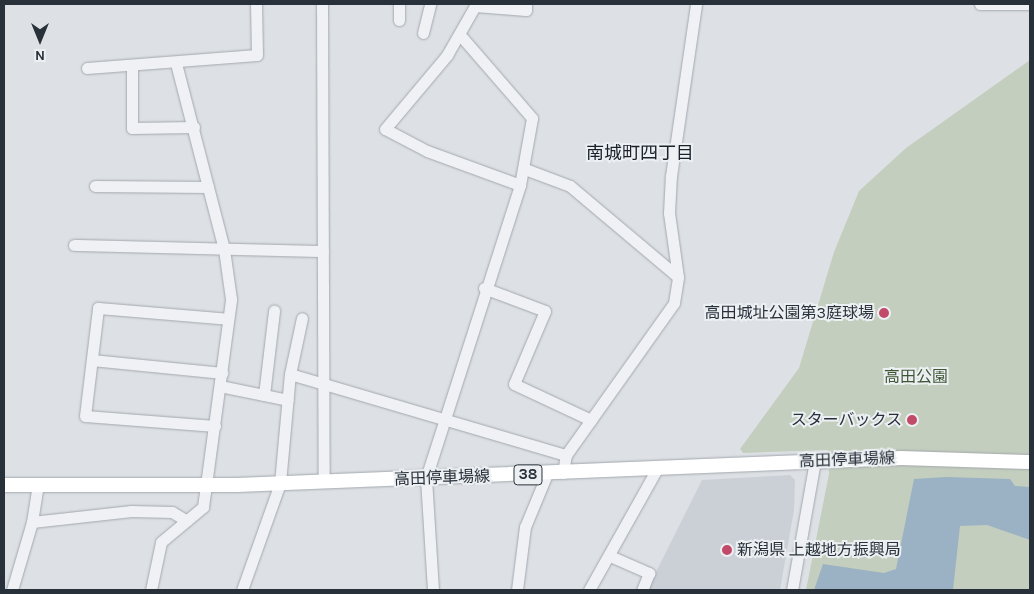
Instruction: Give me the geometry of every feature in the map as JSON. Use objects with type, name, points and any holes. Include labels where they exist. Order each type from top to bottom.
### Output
[{"type":"main road","name":"高田停車場線","points":[[4,485],[280,483],[547,474],[910,458],[1030,462]]},
{"type":"street","points":[[87,68],[176,64],[257,55],[256,4]]},
{"type":"street","points":[[322,4],[322,384],[324,481]]},
{"type":"street","points":[[399,4],[399,20]]},
{"type":"street","points":[[423,32],[430,4]]},
{"type":"street","points":[[520,185],[427,152],[385,130],[460,35],[475,6],[526,10],[526,4]]},
{"type":"street","points":[[563,473],[566,455],[674,303],[678,277],[669,213],[671,176],[696,4]]},
{"type":"street","points":[[980,4],[1030,4]]},
{"type":"street","points":[[433,590],[426,478],[484,288],[525,169],[532,118],[460,35]]},
{"type":"street","points":[[152,590],[161,542],[201,512],[209,485],[231,299],[224,249],[194,127],[176,64]]},
{"type":"street","points":[[132,66],[132,128],[194,127]]},
{"type":"street","points":[[525,169],[570,186],[678,277]]},
{"type":"street","points":[[95,186],[208,187]]},
{"type":"street","points":[[74,245],[323,250]]},
{"type":"street","points":[[484,288],[545,311],[514,384],[591,420]]},
{"type":"street","points":[[216,426],[85,416],[98,308],[228,319]]},
{"type":"street","points":[[264,395],[274,311]]},
{"type":"street","points":[[242,590],[280,483],[290,374],[302,318]]},
{"type":"street","points":[[92,360],[222,373]]},
{"type":"street","points":[[290,374],[444,422],[566,455]]},
{"type":"street","points":[[220,386],[288,400]]},
{"type":"street","points":[[792,590],[815,462]]},
{"type":"street","points":[[589,590],[610,556],[658,468]]},
{"type":"street","points":[[517,590],[525,526],[547,474]]},
{"type":"street","points":[[12,589],[32,522],[31,485]]},
{"type":"street","points":[[32,522],[131,511],[172,512],[188,521]]},
{"type":"street","points":[[610,556],[649,573],[642,590]]},
{"type":"shaded area","name":"新潟県 上越地方振興局","points":[[790,475],[795,480],[794,510],[780,590],[647,590],[702,480]]},
{"type":"green space","name":"高田公園","points":[[1030,60],[1030,590],[806,590],[829,474],[828,450],[743,453],[740,449],[799,368],[834,252],[859,191],[906,148]]},
{"type":"water","points":[[946,477],[1010,479],[1015,486],[1030,487],[1030,540],[987,525],[960,526],[953,590],[814,590],[823,564],[884,573],[896,569],[914,479]]},
{"type":"place","name":"高田城址公園第3庭球場","points":[[884,313]]},
{"type":"place","name":"スターバックス","points":[[912,420]]},
{"type":"place","name":"新潟県 上越地方振興局","points":[[727,550]]},
{"type":"district","name":"南城町四丁目","points":[[640,153]]}]
